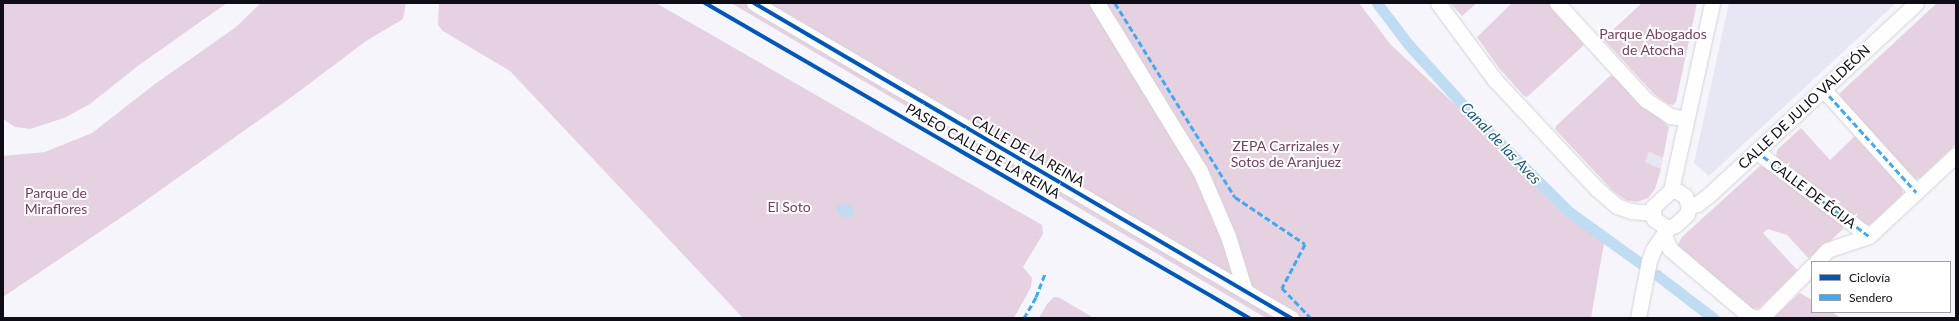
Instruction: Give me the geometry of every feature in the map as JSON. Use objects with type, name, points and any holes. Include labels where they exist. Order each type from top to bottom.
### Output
[{"type":"street","name":"CALLE DE LA REINA","points":[[754,3],[1291,318]]},
{"type":"street","points":[[1097,3],[1200,171],[1228,236],[1245,291]]},
{"type":"street","points":[[1438,3],[1495,80],[1602,193],[1616,206],[1631,211],[1653,213]]},
{"type":"street","points":[[1557,3],[1646,100],[1672,116],[1686,119]]},
{"type":"street","points":[[1712,3],[1671,190],[1653,207],[1654,219],[1665,232],[1670,249],[1748,315],[1756,318],[1763,316],[1811,267]]},
{"type":"street","name":"CALLE DE JULIO VALDEÓN","points":[[1689,206],[1697,204],[1709,195],[1916,3]]},
{"type":"street","points":[[1823,89],[1916,192]]},
{"type":"street","name":"CALLE DE ÉCIJA","points":[[1756,151],[1869,236]]},
{"type":"street","points":[[1817,261],[1827,250],[1869,236],[1956,155]]},
{"type":"street","points":[[1638,318],[1649,261],[1653,250],[1665,232],[1687,214],[1689,206],[1685,196],[1679,192],[1671,190]]},
{"type":"shaded area","points":[[1729,3],[1896,3],[1709,176],[1694,163]]},
{"type":"shaded area","points":[[1649,152],[1663,158],[1661,169],[1644,162]]},
{"type":"green space","points":[[3,3],[227,3],[139,65],[90,104],[64,118],[30,129],[15,127],[3,119]]},
{"type":"green space","name":"Parque de Miraflores","points":[[261,3],[406,3],[403,19],[366,41],[293,96],[138,206],[3,297],[3,156],[45,152],[92,133],[155,84],[236,27]]},
{"type":"green space","name":"El Soto","points":[[439,3],[656,3],[1042,225],[1043,234],[1023,267],[1032,278],[1031,287],[1014,318],[743,318],[510,71],[443,31],[438,25]]},
{"type":"green space","name":"ZEPA Carrizales y Sotos de Aranjuez","points":[[731,3],[1359,3],[1391,45],[1604,243],[1591,318],[1266,318]]},
{"type":"green space","points":[[1450,3],[1477,3],[1462,16]]},
{"type":"green space","points":[[1512,3],[1548,3],[1584,43],[1583,46],[1527,97],[1524,96],[1499,68],[1477,37]]},
{"type":"green space","name":"Parque Abogados de Atocha","points":[[1642,3],[1697,3],[1676,102],[1673,105],[1668,104],[1654,94],[1603,39]]},
{"type":"green space","points":[[1937,3],[1956,3],[1956,144],[1920,178],[1913,179],[1839,96],[1841,92]]},
{"type":"green space","points":[[1613,75],[1669,127],[1663,158],[1649,152],[1645,162],[1661,169],[1655,189],[1648,198],[1637,202],[1626,200],[1614,192],[1555,129],[1556,126],[1610,76]]},
{"type":"green space","points":[[1801,128],[1830,160],[1855,136],[1902,187],[1903,194],[1871,224],[1865,226],[1776,157],[1777,150]]},
{"type":"green space","points":[[1760,166],[1766,167],[1842,225],[1843,229],[1810,260],[1787,235],[1768,229],[1763,233],[1798,271],[1759,308],[1753,309],[1679,247],[1678,244],[1682,237]]},
{"type":"green space","points":[[1800,293],[1811,299],[1811,313],[1834,313],[1841,318],[1773,318]]},
{"type":"green space","points":[[1054,297],[1058,297],[1094,318],[1039,318],[1047,304]]},
{"type":"water","points":[[840,204],[852,206],[854,209],[853,216],[848,218],[839,215],[836,208]]},
{"type":"waterway","name":"Canal de las Aves","points":[[1377,3],[1408,44],[1473,116],[1568,211],[1643,265]]},
{"type":"waterway","name":"Canal de las Aves","points":[[1657,275],[1713,318]]},
{"type":"marked path","points":[[1115,3],[1235,197],[1305,244],[1282,288],[1311,318]]},
{"type":"marked path","points":[[1823,89],[1916,192]]},
{"type":"marked path","points":[[1756,151],[1869,236]]},
{"type":"marked path","points":[[1024,318],[1036,297],[1045,273]]},
{"type":"cycle path","name":"PASEO CALLE DE LA REINA","points":[[705,3],[1249,318]]},
{"type":"cycle path","name":"PASEO CALLE DE LA REINA","points":[[754,3],[1291,318]]}]
